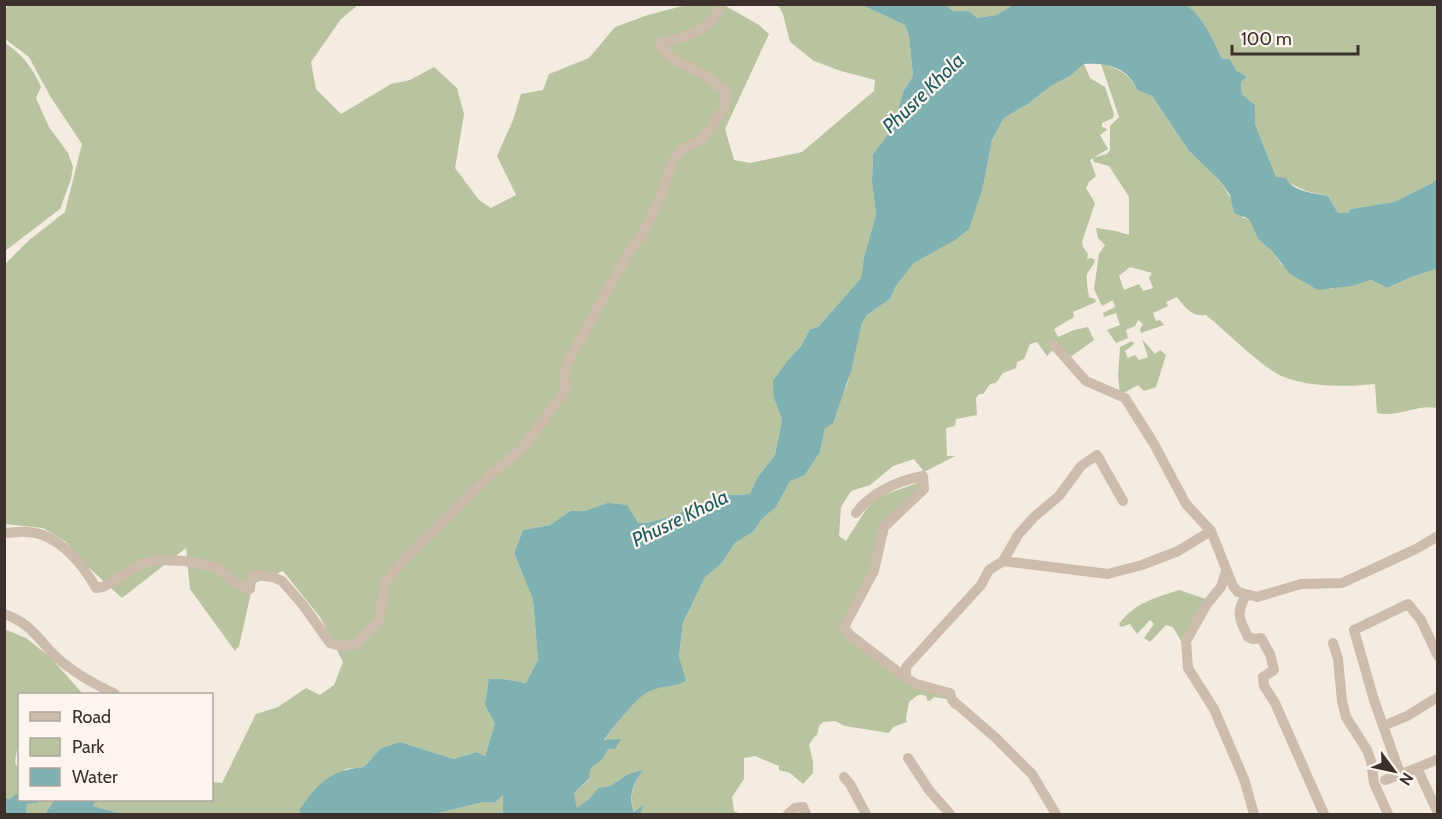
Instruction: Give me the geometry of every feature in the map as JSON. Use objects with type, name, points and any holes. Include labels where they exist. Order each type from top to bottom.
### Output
[{"type":"street","points":[[4,533],[30,532],[54,541],[65,549],[89,575],[96,588],[103,587],[143,563],[161,560],[185,561],[217,567],[235,583],[250,589],[251,579],[256,575],[273,577],[282,581],[303,605],[330,643],[340,646],[355,645],[379,620],[385,583],[399,565],[491,474],[522,449],[567,388],[563,378],[567,363],[626,257],[643,234],[660,197],[671,164],[681,150],[700,140],[725,107],[726,93],[705,75],[673,59],[659,46],[661,42],[671,41],[696,31],[714,19],[720,4]]},
{"type":"street","points":[[1054,345],[1086,381],[1125,398],[1154,444],[1186,504],[1210,531],[1233,586],[1246,596],[1257,597],[1301,584],[1342,583],[1416,549],[1437,536]]},
{"type":"street","points":[[906,678],[906,667],[981,585],[989,570],[1003,561],[1018,535],[1034,517],[1059,496],[1081,466],[1097,455],[1124,501]]},
{"type":"street","points":[[856,513],[876,493],[912,478],[923,476],[924,489],[884,527],[874,572],[844,627],[850,635],[906,678],[916,684],[950,693],[952,700],[997,739],[1032,774],[1056,814]]},
{"type":"street","points":[[1003,561],[1108,574],[1142,565],[1178,551],[1210,531]]},
{"type":"street","points":[[1226,571],[1221,587],[1207,604],[1186,641],[1188,668],[1214,709],[1244,779],[1254,814]]},
{"type":"street","points":[[1246,596],[1239,606],[1240,623],[1248,637],[1260,638],[1270,654],[1274,670],[1263,677],[1264,687],[1275,703],[1323,814]]},
{"type":"street","points":[[1402,774],[1374,700],[1354,630],[1408,604],[1421,620],[1437,656]]},
{"type":"street","points":[[4,614],[25,623],[61,662],[97,686],[113,693]]},
{"type":"street","points":[[1333,643],[1338,659],[1346,717],[1367,750],[1374,783],[1388,814]]},
{"type":"street","points":[[1383,726],[1407,716],[1437,697]]},
{"type":"street","points":[[908,758],[928,790],[950,814]]},
{"type":"street","points":[[1386,780],[1437,759]]},
{"type":"street","points":[[1417,768],[1437,813]]},
{"type":"street","points":[[844,777],[866,814]]},
{"type":"street","points":[[788,814],[795,808],[803,807],[806,814]]},
{"type":"green space","points":[[8,5],[358,5],[341,19],[311,62],[316,89],[341,114],[391,84],[410,80],[434,67],[457,88],[464,114],[455,168],[479,200],[491,208],[516,195],[497,156],[513,120],[521,94],[543,90],[549,74],[589,58],[615,27],[648,15],[686,5],[724,5],[759,25],[769,34],[725,129],[734,160],[750,163],[802,152],[874,91],[875,80],[814,61],[790,42],[783,14],[778,5],[862,5],[905,25],[909,36],[913,76],[903,92],[893,128],[873,154],[872,183],[876,215],[864,257],[861,278],[818,327],[810,329],[801,346],[789,359],[774,398],[782,420],[775,455],[757,478],[750,494],[713,496],[702,505],[646,523],[638,523],[607,503],[584,511],[570,511],[550,525],[523,530],[514,553],[533,600],[538,660],[526,683],[503,679],[485,705],[495,724],[485,756],[475,752],[454,759],[400,742],[381,748],[364,767],[346,769],[299,810],[301,814],[118,814],[93,806],[96,801],[213,801],[213,782],[222,783],[256,714],[278,707],[306,688],[320,695],[334,685],[343,662],[320,617],[283,571],[253,584],[239,646],[235,651],[190,589],[186,548],[122,598],[85,564],[66,542],[43,528],[5,524],[5,264],[28,241],[65,212],[82,144],[50,96],[29,57],[5,39],[5,11]]},
{"type":"green space","points":[[945,5],[1013,5],[996,15],[977,18],[969,11],[953,12]]},
{"type":"green space","points":[[1183,5],[1437,5],[1437,178],[1432,183],[1394,202],[1352,209],[1348,213],[1338,213],[1328,196],[1306,191],[1276,177],[1255,124],[1255,105],[1242,94],[1241,82],[1247,77],[1236,70],[1230,59],[1222,59],[1201,20],[1190,8]]},
{"type":"green space","points":[[5,43],[22,57],[34,73],[41,87],[36,98],[49,127],[68,153],[73,167],[60,209],[5,251]]},
{"type":"green space","points":[[1084,64],[1090,78],[1105,87],[1114,114],[1113,118],[1102,123],[1102,127],[1107,130],[1100,135],[1108,149],[1090,160],[1096,176],[1086,188],[1095,203],[1082,242],[1088,254],[1087,259],[1095,260],[1087,279],[1089,297],[1095,299],[1096,302],[1073,312],[1074,317],[1054,329],[1058,337],[1088,327],[1094,340],[1069,358],[1054,349],[1047,356],[1037,342],[1030,344],[1024,359],[1017,362],[1016,368],[1003,373],[996,383],[990,384],[983,394],[979,394],[976,398],[977,415],[956,419],[955,426],[946,428],[947,456],[955,456],[924,472],[914,459],[893,466],[870,485],[851,491],[841,507],[839,536],[846,541],[865,511],[878,497],[920,482],[919,492],[883,526],[871,575],[840,626],[873,658],[946,696],[956,710],[951,707],[947,699],[934,697],[930,701],[926,696],[920,695],[909,702],[907,722],[893,727],[889,733],[845,726],[835,721],[823,722],[809,745],[813,773],[803,784],[790,773],[779,770],[779,766],[755,756],[744,758],[744,779],[732,797],[734,811],[740,814],[641,814],[642,806],[634,812],[633,791],[642,771],[628,774],[610,786],[598,788],[577,809],[574,793],[590,779],[588,774],[591,768],[602,760],[608,748],[604,741],[625,713],[649,691],[685,681],[679,656],[683,623],[705,577],[721,564],[735,543],[753,532],[762,519],[776,507],[790,480],[805,475],[820,452],[825,428],[847,385],[862,323],[867,315],[890,299],[896,286],[914,263],[928,255],[983,187],[992,140],[1004,118],[1070,76]]},
{"type":"green space","points":[[1101,64],[1123,72],[1137,90],[1152,96],[1189,151],[1220,181],[1243,218],[1249,219],[1258,239],[1272,251],[1282,265],[1330,289],[1371,280],[1387,288],[1437,269],[1437,408],[1422,408],[1392,414],[1377,413],[1375,384],[1351,386],[1310,384],[1285,377],[1256,359],[1206,315],[1197,315],[1189,311],[1177,297],[1166,302],[1168,306],[1153,313],[1156,321],[1160,320],[1164,325],[1141,333],[1140,329],[1143,324],[1138,320],[1135,326],[1126,330],[1128,338],[1116,343],[1107,330],[1120,325],[1116,313],[1104,317],[1103,313],[1115,307],[1113,300],[1102,306],[1094,289],[1099,254],[1105,245],[1098,238],[1096,228],[1129,235],[1129,197],[1109,166],[1094,162],[1093,158],[1107,154],[1110,150],[1110,126],[1119,117]],"holes":[[[1130,267],[1152,273],[1149,278],[1153,288],[1143,291],[1139,284],[1124,290],[1119,276]]]},
{"type":"green space","points":[[1142,339],[1155,354],[1160,350],[1166,355],[1156,387],[1144,391],[1138,385],[1120,395],[1118,376],[1120,347],[1132,341],[1134,344],[1125,351],[1128,358],[1135,355],[1139,360],[1148,357]]},
{"type":"green space","points":[[1179,590],[1206,599],[1181,641],[1173,627],[1166,625],[1150,642],[1144,638],[1154,624],[1150,620],[1137,634],[1130,624],[1121,627],[1119,624],[1138,606]]},
{"type":"green space","points":[[4,629],[26,638],[50,657],[82,693],[18,693],[18,748],[15,762],[18,768],[18,795],[10,799],[4,799]]},
{"type":"green space","points":[[504,794],[503,814],[434,814],[484,802],[495,803]]},
{"type":"green space","points":[[39,801],[53,801],[45,814],[26,814],[27,804]]},
{"type":"water","name":"Phusre Khola","points":[[1183,4],[1196,13],[1201,20],[1222,59],[1230,59],[1236,70],[1247,77],[1241,82],[1242,94],[1255,105],[1255,124],[1276,177],[1286,178],[1298,189],[1328,196],[1338,213],[1348,213],[1351,209],[1394,202],[1432,183],[1437,178],[1437,269],[1387,288],[1371,280],[1351,286],[1318,290],[1290,274],[1272,251],[1258,239],[1249,219],[1234,213],[1230,195],[1220,181],[1189,151],[1152,96],[1137,90],[1128,76],[1116,68],[1101,64],[1084,64],[1070,76],[1004,118],[992,140],[983,187],[969,229],[955,240],[914,263],[896,286],[890,299],[867,315],[862,323],[851,371],[833,423],[825,428],[820,452],[805,475],[790,481],[776,507],[762,519],[753,532],[735,543],[721,564],[705,577],[683,623],[679,656],[686,681],[650,691],[632,706],[604,740],[621,739],[615,749],[608,749],[602,760],[591,768],[590,778],[574,793],[577,808],[598,788],[610,786],[628,774],[643,770],[634,785],[632,795],[634,812],[643,805],[641,814],[503,814],[503,795],[495,803],[484,802],[434,814],[301,814],[299,810],[319,785],[342,771],[364,767],[381,748],[400,742],[454,759],[476,752],[485,756],[495,724],[485,705],[489,679],[526,683],[538,660],[533,600],[514,553],[523,530],[550,525],[570,511],[584,511],[607,503],[627,505],[638,523],[646,523],[701,505],[713,496],[750,494],[757,478],[775,455],[782,420],[774,398],[773,381],[801,346],[810,329],[818,327],[861,278],[864,257],[876,215],[872,183],[873,154],[893,128],[903,92],[913,76],[909,36],[905,25],[862,5],[945,5],[953,11],[969,11],[977,18],[996,15],[1013,5]]},
{"type":"water","points":[[18,794],[18,801],[39,801],[27,804],[26,814],[5,814],[5,799]]},
{"type":"water","points":[[53,801],[96,801],[93,806],[118,813],[118,814],[45,814]]}]
